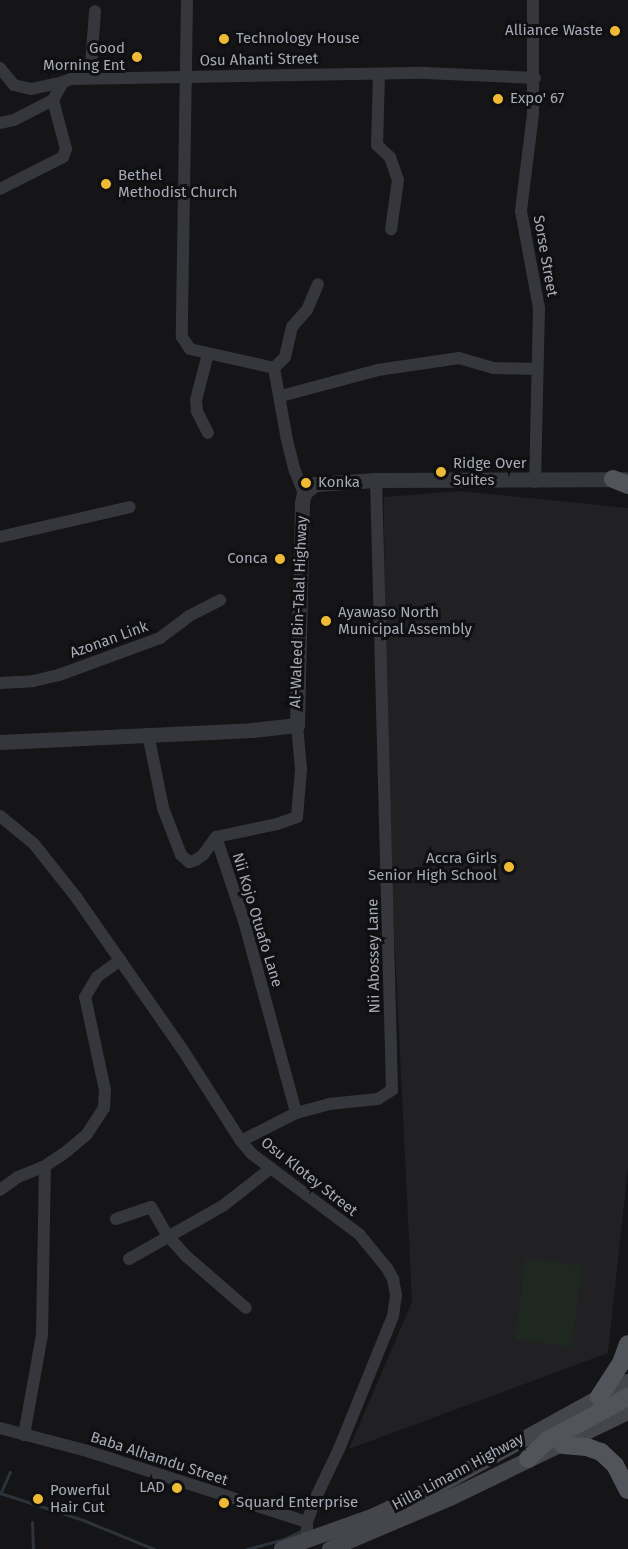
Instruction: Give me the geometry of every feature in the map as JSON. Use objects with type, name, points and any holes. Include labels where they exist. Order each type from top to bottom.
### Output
[{"type":"main road","points":[[599,1397],[621,1362],[628,1344]]},
{"type":"main road","name":"Hilla Limann Highway","points":[[282,1549],[374,1516],[444,1483],[628,1382]]},
{"type":"main road","points":[[528,1459],[548,1440],[628,1397]]},
{"type":"main road","name":"Hilla Limann Highway","points":[[330,1549],[440,1502],[628,1412]]},
{"type":"main road","points":[[563,1445],[588,1447],[601,1452],[615,1465],[628,1490]]},
{"type":"street","points":[[187,0],[188,76],[182,337],[190,349],[274,368]]},
{"type":"street","name":"Sorse Street","points":[[533,0],[535,78],[521,211],[539,308],[535,482]]},
{"type":"street","points":[[90,78],[96,11]]},
{"type":"street","name":"Osu Ahanti Street","points":[[0,68],[14,85],[31,89],[71,79],[90,78],[380,74],[535,78]]},
{"type":"street","points":[[380,74],[377,145],[390,158],[398,180],[391,230]]},
{"type":"street","points":[[0,123],[14,120],[53,100],[63,82]]},
{"type":"street","points":[[0,189],[63,157],[66,149],[53,100]]},
{"type":"street","points":[[274,368],[285,357],[292,327],[307,310],[318,284]]},
{"type":"street","points":[[208,354],[196,400],[197,411],[208,433]]},
{"type":"street","points":[[281,396],[378,370],[459,358],[493,368],[537,369]]},
{"type":"street","points":[[274,368],[290,454],[304,493],[315,484],[376,480],[535,482],[624,479]]},
{"type":"street","name":"Nii Abossey Lane","points":[[241,1141],[296,1113],[328,1104],[378,1099],[392,1090],[376,480]]},
{"type":"street","name":"Al-Waleed Bin-Talal Highway","points":[[0,742],[252,730],[297,725],[299,577],[304,493]]},
{"type":"street","points":[[0,537],[130,507]]},
{"type":"street","name":"Azonan Link","points":[[0,683],[33,681],[59,675],[160,638],[189,616],[220,600]]},
{"type":"street","name":"Nii Kojo Otuafo Lane","points":[[296,1113],[244,921],[216,837],[277,824],[297,817],[301,769],[297,725]]},
{"type":"street","points":[[148,734],[163,808],[181,855],[189,862],[196,860],[203,855],[216,837]]},
{"type":"street","name":"Osu Klotey Street","points":[[0,816],[34,844],[75,897],[241,1141],[271,1168],[301,1188],[359,1234],[387,1268],[396,1295],[393,1316],[339,1449],[315,1498],[307,1522],[307,1541]]},
{"type":"street","points":[[0,1190],[18,1177],[45,1166],[87,1134],[104,1108],[105,1090],[85,997],[97,977],[120,960]]},
{"type":"street","points":[[24,1435],[42,1335],[45,1166]]},
{"type":"street","points":[[129,1259],[224,1205],[271,1168]]},
{"type":"street","points":[[116,1220],[151,1207],[168,1236],[186,1256],[246,1308]]},
{"type":"street","name":"Baba Alhamdu Street","points":[[0,1428],[84,1450],[307,1522]]},
{"type":"shaded area","name":"Accra Girls Senior High School","points":[[460,491],[628,508],[628,1167],[608,1353],[349,1449],[412,1302],[385,743],[384,497]]},
{"type":"shaded area","points":[[526,1258],[582,1266],[571,1347],[515,1339]]},
{"type":"waterway","points":[[1,1492],[10,1472]]},
{"type":"waterway","points":[[0,1493],[83,1520],[154,1549]]},
{"type":"waterway","points":[[32,1522],[33,1549]]},
{"type":"waterway","points":[[247,1549],[284,1539],[301,1531]]},
{"type":"place","name":"Alliance Waste","points":[[615,31]]},
{"type":"place","name":"Technology House","points":[[224,39]]},
{"type":"place","name":"Good Morning Ent","points":[[137,57]]},
{"type":"place","name":"Expo' 67","points":[[498,99]]},
{"type":"place","name":"Bethel Methodist Church","points":[[106,184]]},
{"type":"place","name":"Ridge Over Suites","points":[[441,472]]},
{"type":"place","name":"Konka","points":[[306,483]]},
{"type":"place","name":"Conca","points":[[280,559]]},
{"type":"place","name":"Ayawaso North Municipal Assembly","points":[[326,621]]},
{"type":"place","name":"Accra Girls Senior High School","points":[[509,867]]},
{"type":"place","name":"LAD","points":[[177,1488]]},
{"type":"place","name":"Powerful Hair Cut","points":[[38,1499]]},
{"type":"place","name":"Squard Enterprise","points":[[224,1503]]}]
